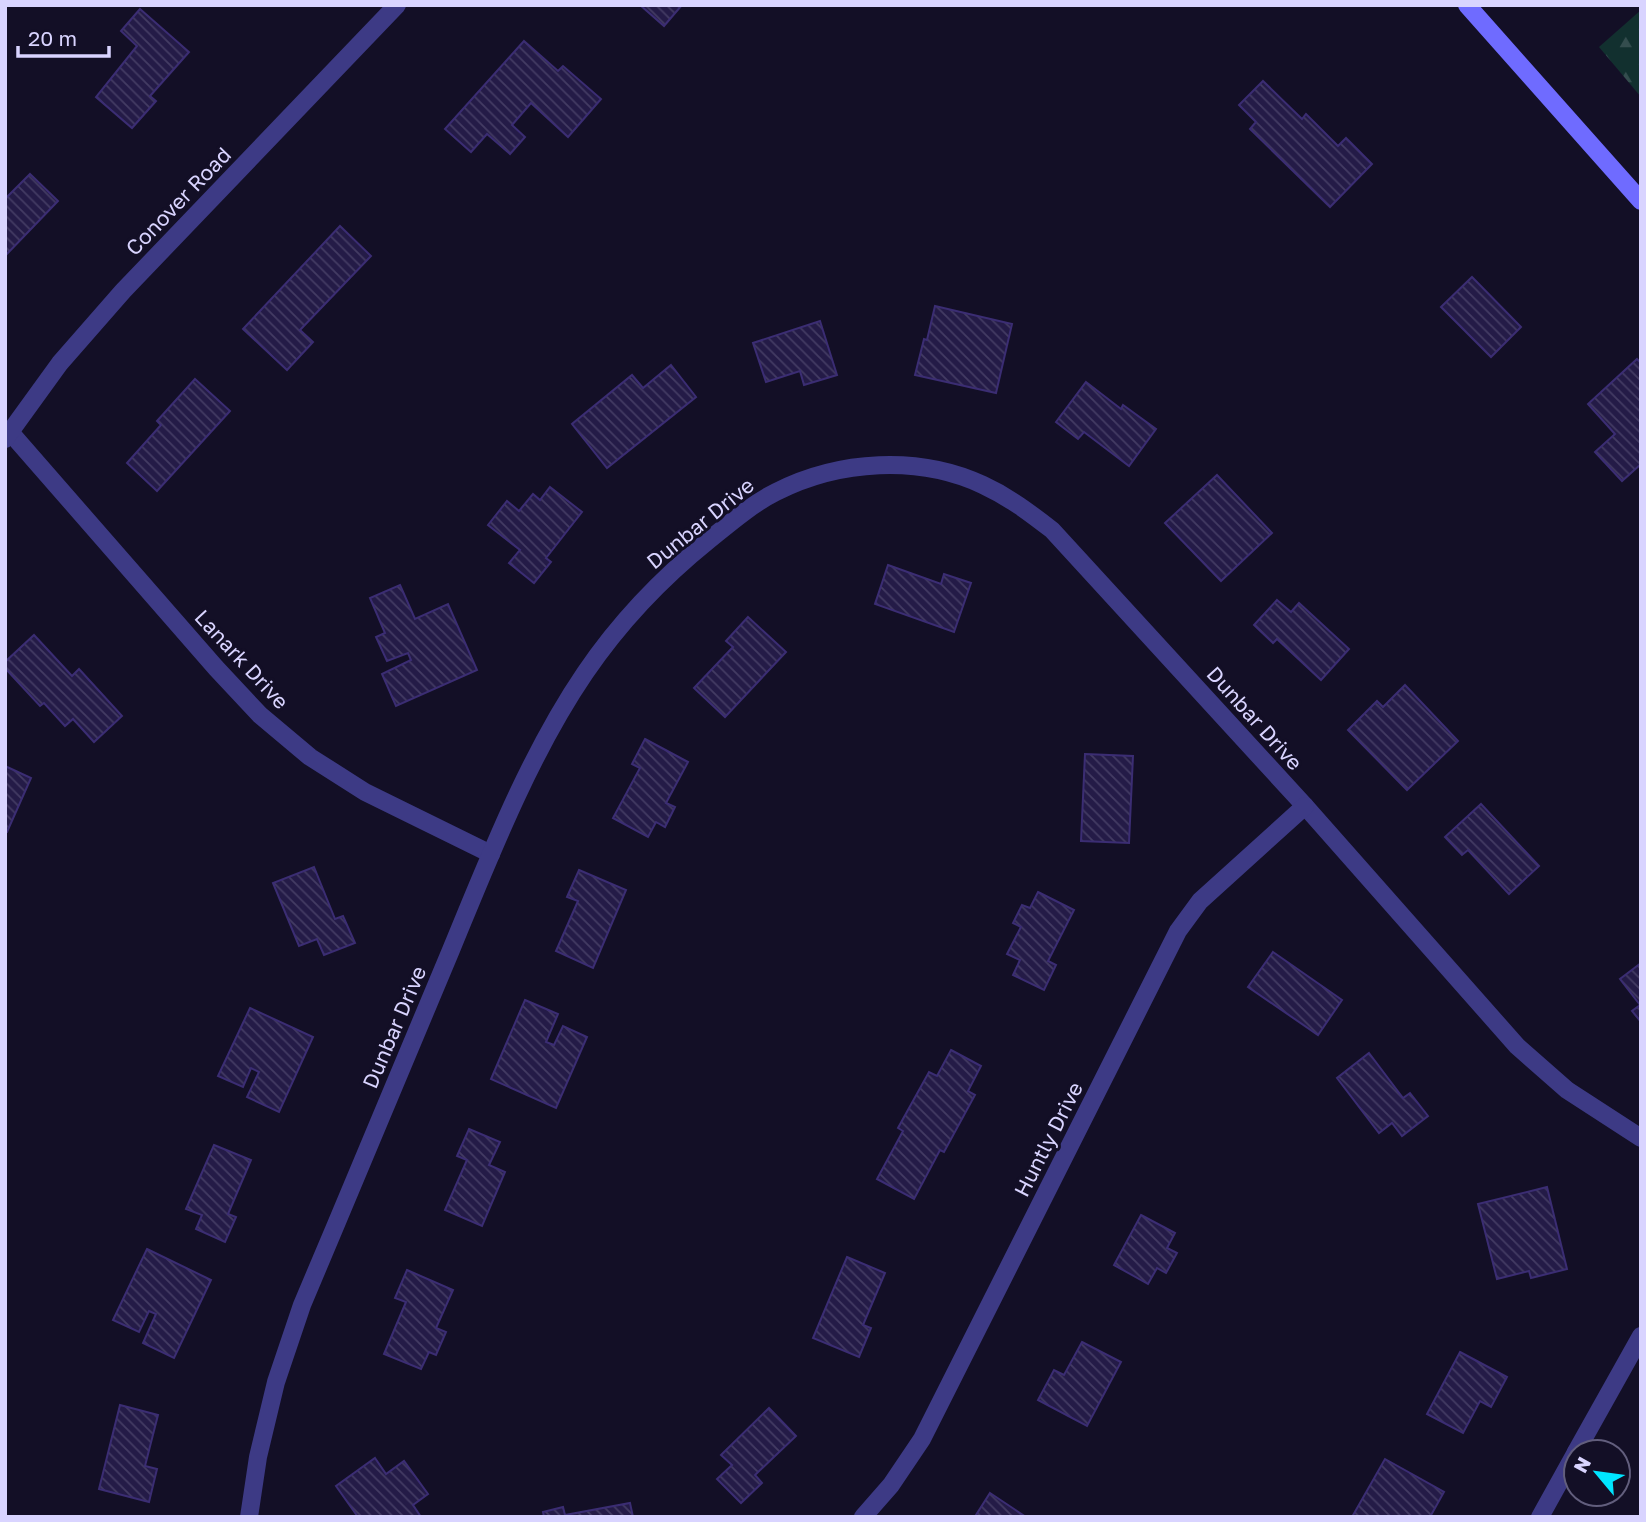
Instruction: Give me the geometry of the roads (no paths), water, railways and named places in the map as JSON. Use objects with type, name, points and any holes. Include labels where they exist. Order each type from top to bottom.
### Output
[{"type":"main road","points":[[1467,5],[1641,201]]},
{"type":"street","name":"Conover Road","points":[[8,436],[61,363],[123,291],[397,5]]},
{"type":"street","name":"Lanark Drive","points":[[8,436],[260,715],[310,757],[365,792],[491,854]]},
{"type":"street","name":"Dunbar Drive","points":[[248,1517],[258,1457],[276,1382],[302,1305],[491,854],[550,730],[586,672],[636,609],[684,560],[738,517],[775,492],[813,476],[858,466],[900,465],[942,471],[982,484],[1018,504],[1052,530],[1304,806],[1517,1046],[1567,1090],[1641,1138]]},
{"type":"street","name":"Huntly Drive","points":[[863,1517],[891,1485],[922,1439],[1178,931],[1200,901],[1304,806]]},
{"type":"street","points":[[1584,1438],[1641,1336]]},
{"type":"street","points":[[1540,1517],[1562,1477]]}]
